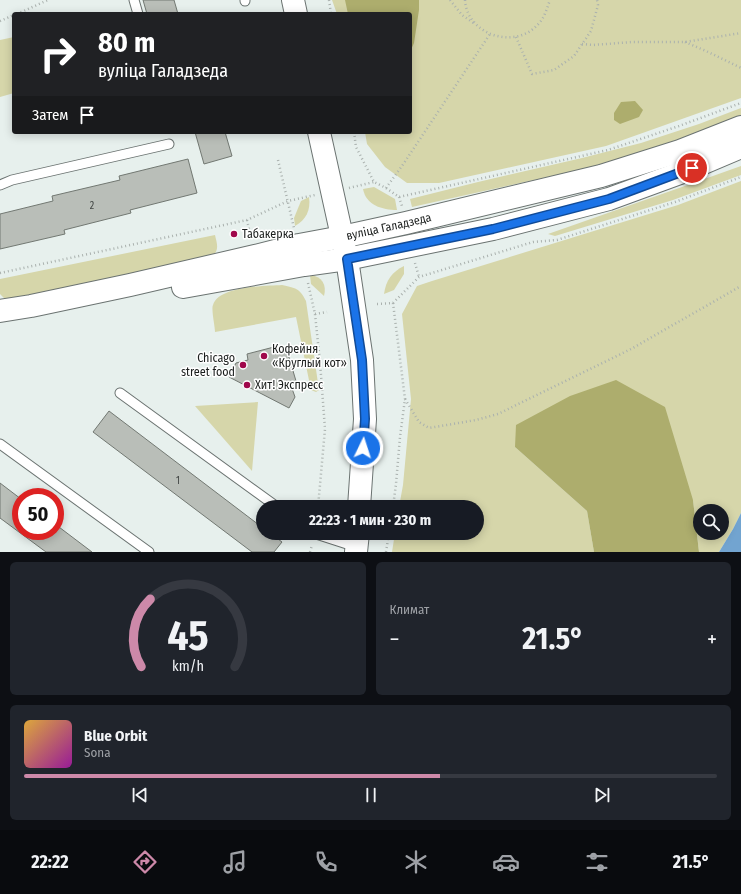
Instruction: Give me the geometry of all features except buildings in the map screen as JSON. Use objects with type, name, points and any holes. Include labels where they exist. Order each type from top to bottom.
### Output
[{"type":"main road","points":[[293,0],[296,12]]},
{"type":"main road","name":"вуліца Галадзеда","points":[[301,255],[342,237],[601,176],[680,151],[741,127]]},
{"type":"main road","points":[[319,134],[347,259],[362,360],[365,419],[359,500]]},
{"type":"main road","name":"вуліца Галадзеда","points":[[0,312],[255,256],[301,255],[347,259],[493,229],[609,199],[680,173],[741,147]]},
{"type":"lane","points":[[134,0],[137,12]]},
{"type":"lane","points":[[0,185],[12,180],[169,144]]},
{"type":"lane","points":[[120,393],[267,500]]},
{"type":"lane","points":[[0,444],[149,552]]},
{"type":"lane","points":[[335,540],[348,544],[357,543]]},
{"type":"path","points":[[22,12],[48,0]]},
{"type":"path","points":[[329,0],[331,12]]},
{"type":"path","points":[[450,0],[462,15],[490,34],[503,38],[516,37],[529,32],[539,24],[546,12],[550,0]]},
{"type":"path","points":[[465,0],[470,16],[479,27]]},
{"type":"path","points":[[516,37],[532,74],[554,70],[574,56],[591,31],[598,5],[597,0]]},
{"type":"path","points":[[0,22],[12,16]]},
{"type":"path","points":[[582,44],[685,42],[741,33]]},
{"type":"path","points":[[386,188],[490,34]]},
{"type":"path","points":[[685,42],[741,68]]},
{"type":"path","points":[[354,134],[356,147],[374,182],[400,196],[608,150],[741,103]]},
{"type":"path","points":[[278,160],[315,314],[325,429],[319,500]]},
{"type":"path","points":[[377,304],[393,303],[419,276],[533,242],[557,240],[675,202],[741,177]]},
{"type":"path","points":[[0,272],[247,220],[288,201],[374,182]]},
{"type":"path","points":[[400,196],[402,210]]},
{"type":"path","points":[[247,220],[249,231]]},
{"type":"path","points":[[415,263],[419,276]]},
{"type":"path","points":[[405,399],[419,422],[429,428],[476,420],[498,414],[631,349],[741,286]]},
{"type":"path","points":[[393,303],[405,399],[394,500]]},
{"type":"path","points":[[315,314],[327,312]]},
{"type":"path","points":[[320,362],[362,360]]},
{"type":"path","points":[[386,552],[388,540]]},
{"type":"green space","points":[[332,0],[741,0],[741,98],[606,146],[439,183],[407,183],[385,167],[367,144],[365,134],[412,134],[412,12],[336,12]]},
{"type":"green space","points":[[12,37],[12,94],[0,97],[0,40]]},
{"type":"green space","points":[[741,108],[741,115],[739,116],[606,164],[412,207],[410,199],[641,143],[699,124]]},
{"type":"green space","points":[[741,166],[741,175],[673,200],[555,236],[548,234],[682,187]]},
{"type":"green space","points":[[741,181],[741,513],[729,536],[729,504],[693,504],[693,500],[515,447],[587,511],[594,552],[392,552],[394,540],[484,540],[484,500],[400,500],[411,399],[402,314],[417,286],[678,205]]},
{"type":"green space","points":[[374,187],[395,199],[397,210],[380,208],[367,199],[363,189]]},
{"type":"green space","points":[[309,197],[307,214],[299,224],[295,226],[294,218],[301,201]]},
{"type":"green space","points":[[215,235],[217,250],[211,257],[6,300],[0,294],[0,279]]},
{"type":"green space","points":[[404,266],[404,274],[394,290],[384,294],[390,277]]},
{"type":"green space","points":[[310,275],[318,277],[323,282],[325,288],[324,296],[311,284]]},
{"type":"green space","points":[[282,285],[297,289],[302,293],[306,301],[319,390],[316,392],[311,390],[296,317],[215,332],[213,305],[217,299],[224,294],[243,288]]},
{"type":"green space","points":[[258,402],[252,471],[195,406]]},
{"type":"green space","points":[[698,540],[726,540],[719,552],[699,552]]},
{"type":"shaded area","points":[[345,0],[419,0],[419,10],[412,48],[412,12],[348,12]]},
{"type":"shaded area","points":[[635,101],[643,110],[639,117],[620,124],[614,120],[614,113],[621,102]]},
{"type":"shaded area","points":[[616,380],[665,407],[693,500],[693,540],[698,540],[699,552],[594,552],[587,511],[515,447],[516,425],[570,396]]},
{"type":"water","points":[[741,513],[741,552],[719,552],[726,540],[729,540],[729,536]]},
{"type":"place","name":"Табакерка","points":[[234,234]]},
{"type":"place","name":"Кофейня «Круглый кот»","points":[[264,356]]},
{"type":"place","name":"Chicago street food","points":[[243,365]]},
{"type":"place","name":"Хит! Экспресс","points":[[247,385]]},
{"type":"route","points":[[363,448],[365,419],[362,360],[347,259],[493,229],[609,199],[692,168]]}]
